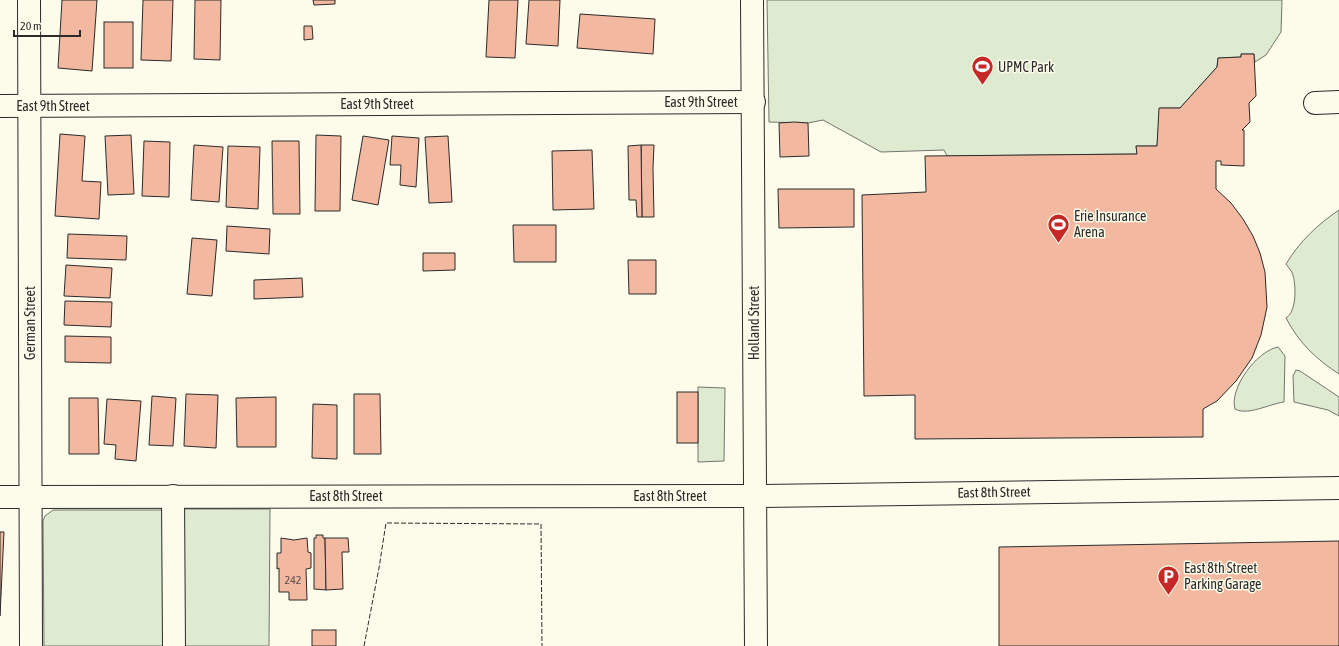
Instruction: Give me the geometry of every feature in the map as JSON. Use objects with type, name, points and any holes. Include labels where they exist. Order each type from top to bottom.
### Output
[{"type":"street","name":"German Street","points":[[29,0],[31,646]]},
{"type":"street","name":"Holland Street","points":[[752,0],[754,102],[753,309],[756,496],[756,646]]},
{"type":"street","name":"East 9th Street","points":[[0,106],[754,102]]},
{"type":"street","points":[[1315,102],[1339,102]]},
{"type":"street","name":"East 8th Street","points":[[0,497],[756,496],[1339,488]]},
{"type":"street","points":[[173,496],[174,646]]},
{"type":"green space","name":"UPMC Park","points":[[767,0],[1282,0],[1281,32],[1266,55],[1255,62],[1254,54],[1241,54],[1241,57],[1218,58],[1217,67],[1180,108],[1160,108],[1157,146],[1136,146],[1137,154],[947,156],[944,150],[881,152],[823,120],[808,123],[769,122]]},
{"type":"green space","points":[[1339,210],[1339,374],[1302,343],[1286,318],[1290,315],[1294,304],[1295,285],[1293,275],[1286,264],[1297,248],[1310,234]]},
{"type":"green space","points":[[1278,347],[1285,356],[1284,402],[1246,411],[1235,409],[1234,400],[1236,391],[1246,372],[1262,355]]},
{"type":"green space","points":[[1296,370],[1300,371],[1339,397],[1339,416],[1328,410],[1294,402],[1293,376]]},
{"type":"green space","points":[[698,387],[725,388],[724,461],[698,462]]},
{"type":"green space","points":[[178,509],[270,509],[269,646],[179,646]]},
{"type":"green space","points":[[53,510],[167,510],[167,646],[44,646],[43,521],[45,516]]},
{"type":"building","points":[[62,0],[97,0],[92,71],[58,68]]},
{"type":"building","points":[[143,0],[173,0],[171,61],[141,60]]},
{"type":"building","points":[[195,0],[221,0],[220,60],[194,59]]},
{"type":"building","points":[[313,0],[335,0],[335,4],[314,5]]},
{"type":"building","points":[[489,0],[518,0],[515,58],[486,57]]},
{"type":"building","points":[[529,0],[560,0],[558,46],[526,44]]},
{"type":"building","points":[[580,14],[655,19],[653,54],[577,48]]},
{"type":"building","points":[[104,22],[133,22],[133,68],[104,68]]},
{"type":"building","points":[[304,26],[312,26],[313,39],[304,40]]},
{"type":"building","name":"Erie Insurance Arena","points":[[1241,54],[1254,54],[1256,96],[1249,103],[1250,122],[1242,130],[1244,130],[1244,166],[1221,165],[1221,161],[1216,161],[1216,189],[1231,203],[1253,236],[1260,253],[1265,272],[1267,307],[1261,335],[1252,358],[1236,381],[1217,401],[1203,409],[1203,437],[915,439],[915,395],[864,396],[862,195],[926,192],[925,156],[1137,154],[1136,146],[1157,146],[1159,108],[1180,108],[1217,67],[1218,58],[1241,57]]},
{"type":"building","points":[[779,123],[808,123],[809,156],[780,157]]},
{"type":"building","points":[[60,134],[85,136],[82,181],[101,182],[99,219],[55,216]]},
{"type":"building","points":[[131,135],[134,194],[108,195],[105,136]]},
{"type":"building","points":[[316,135],[341,136],[340,211],[315,211]]},
{"type":"building","points":[[363,136],[389,140],[378,205],[352,200]]},
{"type":"building","points":[[392,136],[419,138],[416,187],[400,185],[401,165],[390,165]]},
{"type":"building","points":[[448,136],[452,202],[429,203],[425,137]]},
{"type":"building","points":[[144,141],[170,142],[169,197],[142,196]]},
{"type":"building","points":[[272,141],[299,141],[300,214],[273,214]]},
{"type":"building","points":[[194,145],[223,147],[219,202],[191,200]]},
{"type":"building","points":[[641,145],[654,145],[654,217],[642,217]]},
{"type":"building","points":[[641,145],[642,217],[637,217],[636,200],[629,200],[628,146]]},
{"type":"building","points":[[228,146],[260,147],[258,209],[226,207]]},
{"type":"building","points":[[592,150],[594,209],[553,210],[552,151]]},
{"type":"building","points":[[778,189],[854,189],[854,227],[779,228]]},
{"type":"building","points":[[513,225],[556,225],[556,262],[514,262]]},
{"type":"building","points":[[227,226],[270,229],[269,254],[226,251]]},
{"type":"building","points":[[68,234],[127,236],[126,260],[67,258]]},
{"type":"building","points":[[192,238],[217,240],[212,296],[187,294]]},
{"type":"building","points":[[423,253],[455,253],[455,270],[423,271]]},
{"type":"building","points":[[628,260],[656,260],[656,294],[629,294]]},
{"type":"building","points":[[66,265],[112,268],[110,298],[64,296]]},
{"type":"building","points":[[302,278],[303,297],[254,299],[254,280]]},
{"type":"building","points":[[65,301],[112,302],[111,327],[64,325]]},
{"type":"building","points":[[65,336],[111,337],[111,363],[65,362]]},
{"type":"building","points":[[677,392],[698,392],[698,443],[677,443]]},
{"type":"building","points":[[186,394],[218,395],[216,448],[184,446]]},
{"type":"building","points":[[354,394],[380,394],[381,454],[354,454]]},
{"type":"building","points":[[152,396],[176,398],[173,446],[149,445]]},
{"type":"building","points":[[276,397],[276,447],[237,447],[236,398]]},
{"type":"building","points":[[69,398],[98,398],[99,454],[69,454]]},
{"type":"building","points":[[107,399],[141,401],[136,461],[115,459],[116,445],[104,444]]},
{"type":"building","points":[[313,404],[337,405],[337,459],[312,458]]},
{"type":"building","points":[[0,532],[4,532],[0,616]]},
{"type":"building","points":[[316,535],[323,535],[323,538],[325,538],[326,590],[314,589],[314,538],[316,538]]},
{"type":"building","points":[[281,538],[294,540],[307,538],[308,552],[311,553],[311,568],[306,569],[307,600],[289,600],[289,592],[279,592],[279,568],[277,569],[277,553],[281,553]]},
{"type":"building","points":[[325,538],[348,538],[349,552],[342,552],[343,589],[326,590]]},
{"type":"building","name":"East 8th Street Parking Garage","points":[[1339,541],[1339,646],[999,646],[999,547]]},
{"type":"building","points":[[312,630],[336,630],[336,646],[312,646]]},
{"type":"fence","points":[[364,646],[386,523],[541,524],[542,646]]},
{"type":"place","name":"UPMC Park","points":[[983,86]]},
{"type":"place","name":"Erie Insurance Arena","points":[[1059,244]]},
{"type":"place","name":"East 8th Street Parking Garage","points":[[1169,596]]}]
